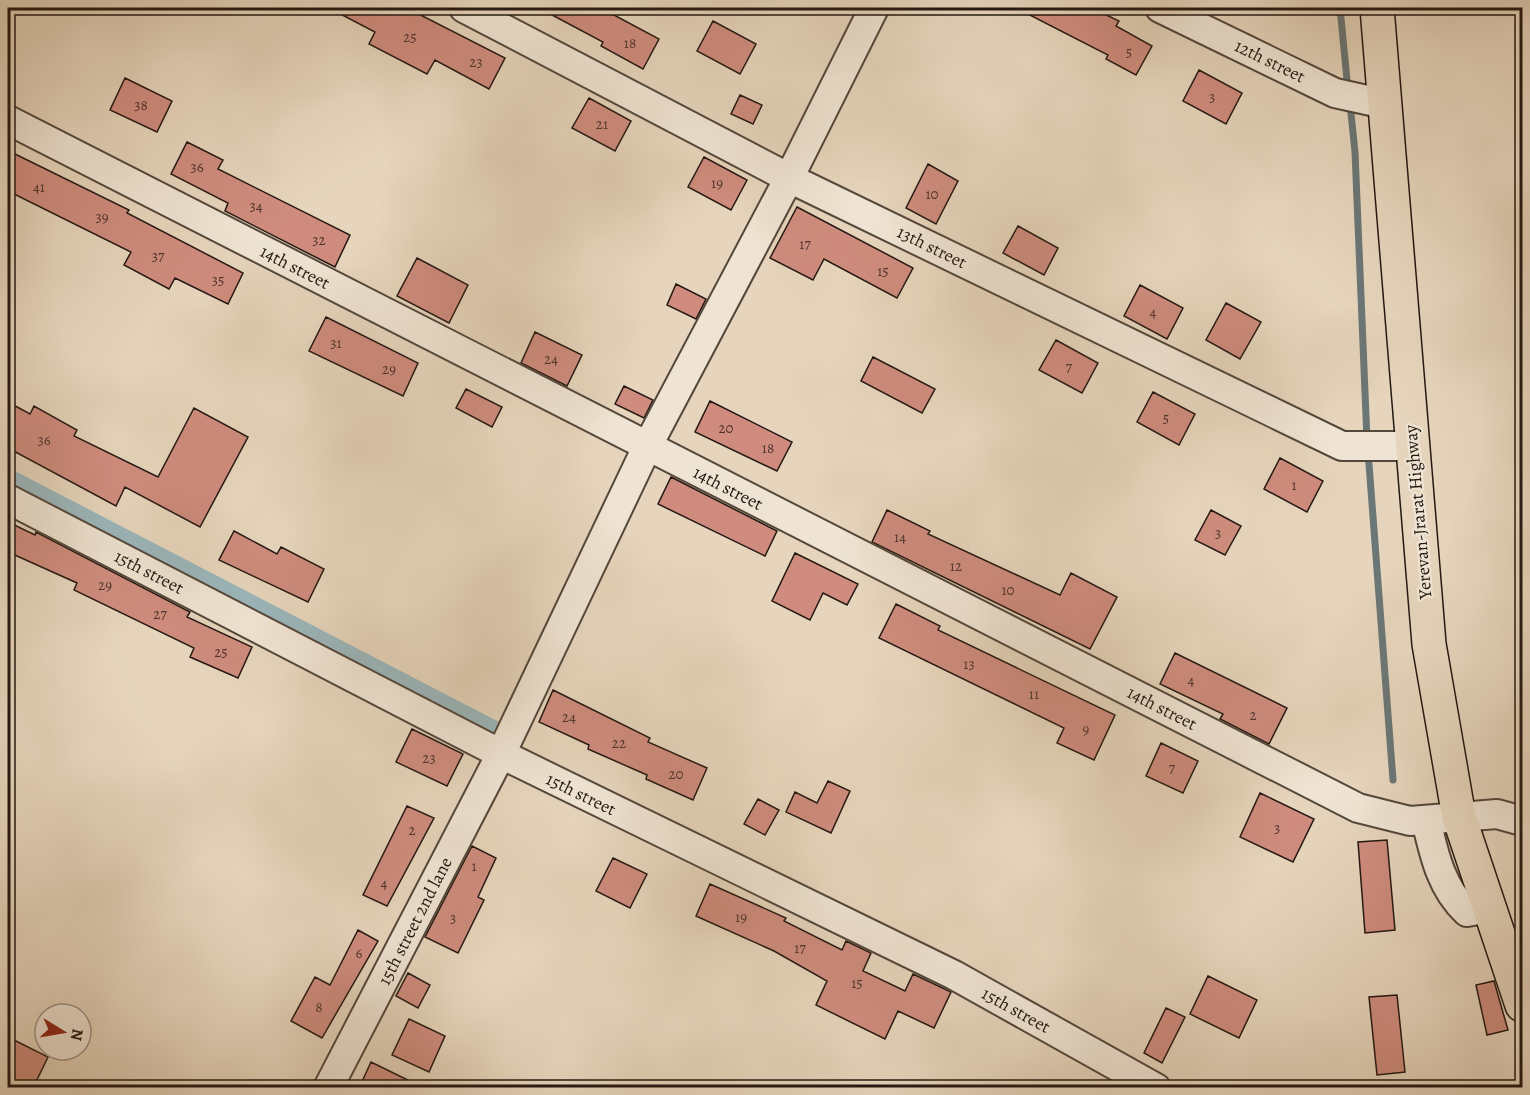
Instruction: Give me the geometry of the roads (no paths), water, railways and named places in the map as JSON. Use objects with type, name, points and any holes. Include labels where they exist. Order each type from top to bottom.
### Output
[{"type":"main road","name":"Yerevan-Jrarat Highway","points":[[1377,8],[1378,102],[1429,644],[1459,817],[1522,999]]},
{"type":"street","name":"13th street","points":[[464,8],[789,178],[1342,446],[1412,446]]},
{"type":"street","name":"15th street 2nd lane","points":[[328,1088],[501,754],[647,447],[789,178],[874,8]]},
{"type":"street","name":"12th street","points":[[1160,8],[1335,93],[1378,102]]},
{"type":"street","name":"14th street","points":[[8,120],[1358,808],[1410,821],[1497,814],[1522,821]]},
{"type":"street","name":"15th street","points":[[8,499],[501,754],[954,975],[1156,1088]]},
{"type":"street","points":[[1426,820],[1435,856],[1452,898],[1467,912],[1489,908]]},
{"type":"waterway","points":[[1340,8],[1348,90]]},
{"type":"waterway","points":[[1350,104],[1355,152],[1367,440]]},
{"type":"waterway","points":[[1368,451],[1393,780]]},
{"type":"waterway","points":[[8,481],[496,734]]}]
